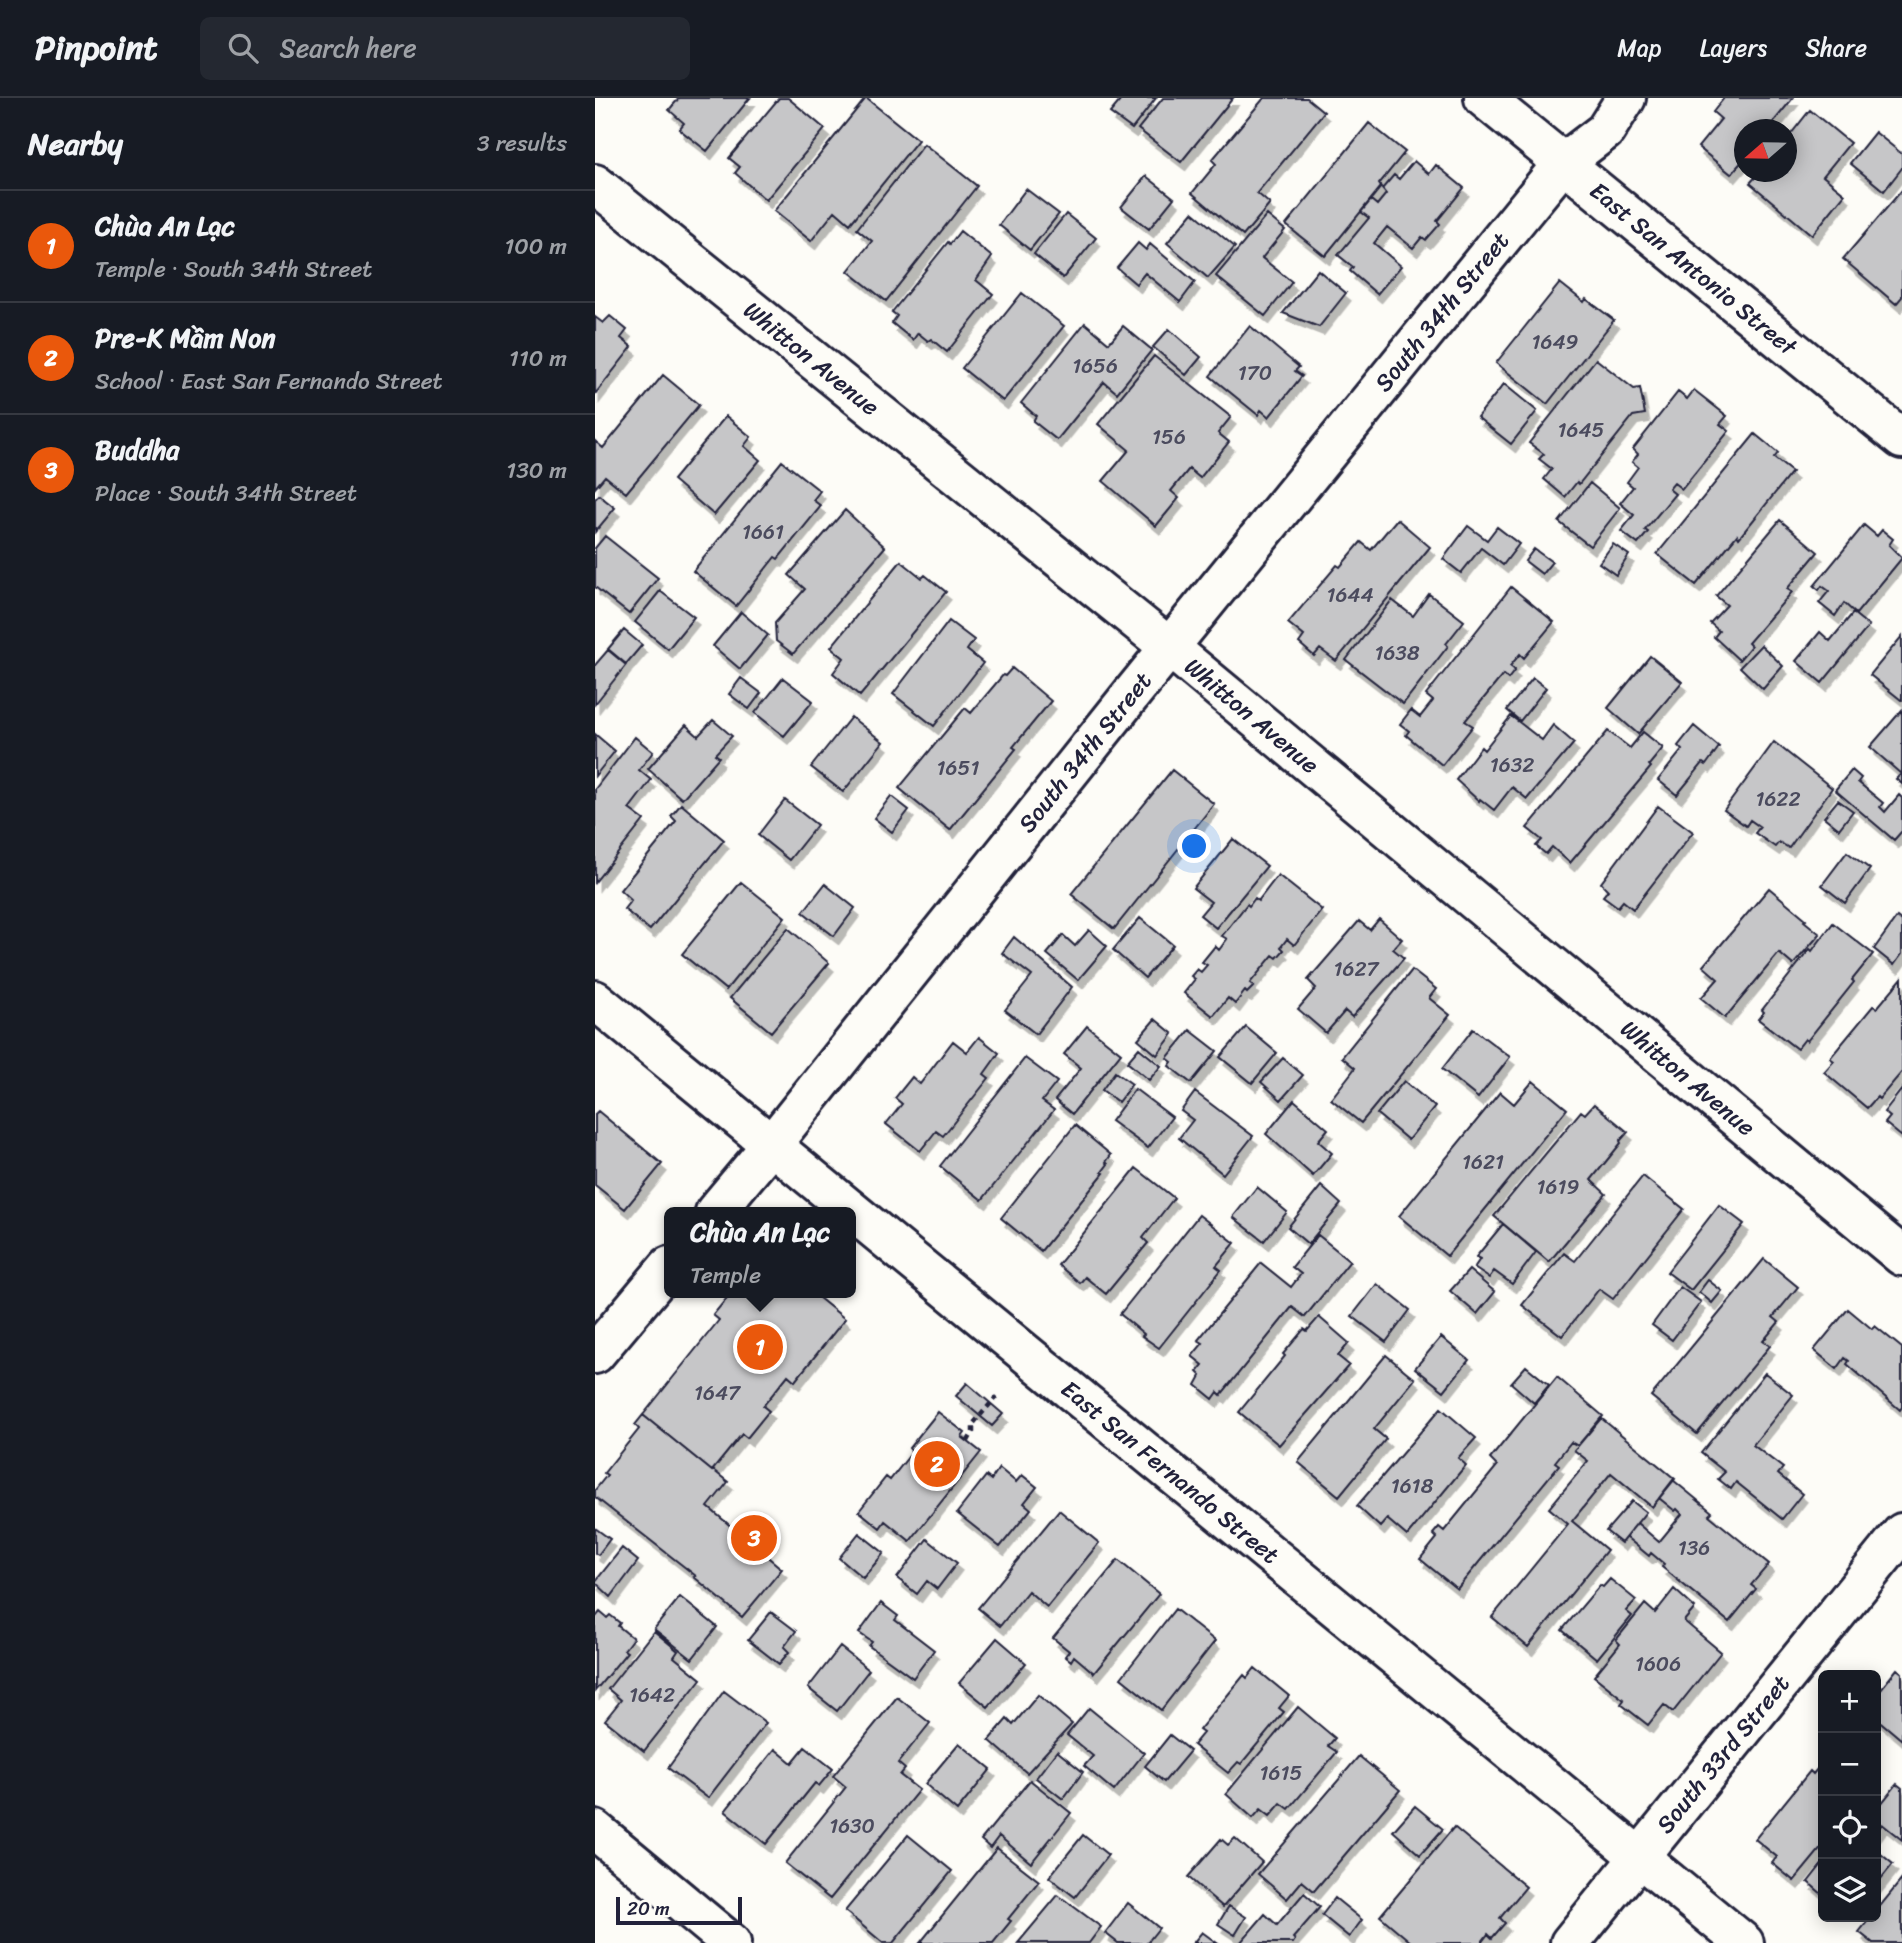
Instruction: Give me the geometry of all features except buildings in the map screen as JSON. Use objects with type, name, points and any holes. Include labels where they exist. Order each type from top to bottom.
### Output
[{"type":"street","name":"East San Antonio Street","points":[[1484,98],[1902,438]]},
{"type":"street","name":"South 34th Street","points":[[719,1207],[1169,647],[1563,163],[1605,131],[1626,98]]},
{"type":"street","name":"Whitton Avenue","points":[[595,184],[1169,647],[1902,1256]]},
{"type":"street","name":"East San Fernando Street","points":[[595,1000],[848,1207]]},
{"type":"street","name":"East San Fernando Street","points":[[856,1213],[1744,1943]]},
{"type":"street","points":[[595,1354],[664,1272]]},
{"type":"street","name":"South 33rd Street","points":[[1570,1943],[1902,1533]]},
{"type":"street","points":[[595,1830],[731,1943]]},
{"type":"path","points":[[968,1441],[973,1432],[973,1424],[996,1397]]},
{"type":"place","name":"Chùa An Lạc","points":[[760,1347]]},
{"type":"place","name":"Pre-K Mầm Non","points":[[937,1464]]},
{"type":"place","name":"Buddha","points":[[754,1538]]}]
